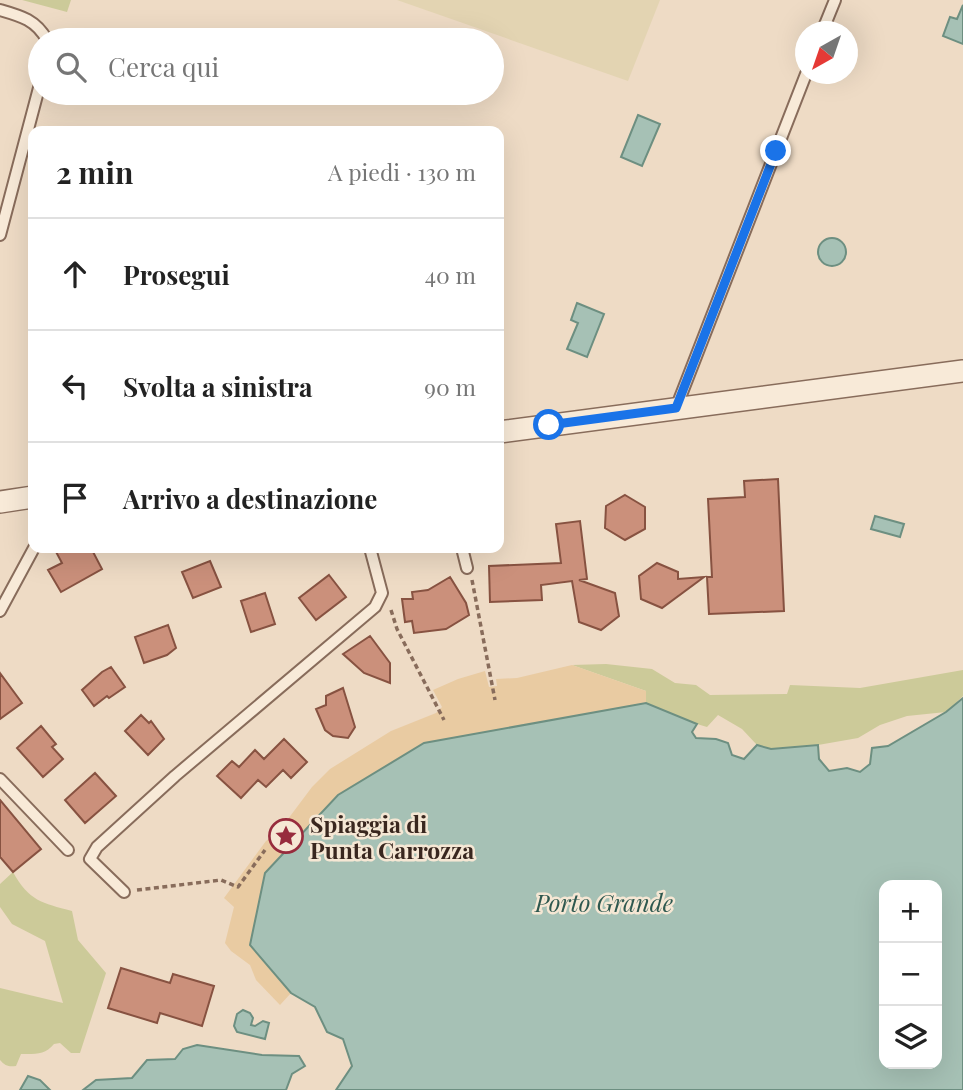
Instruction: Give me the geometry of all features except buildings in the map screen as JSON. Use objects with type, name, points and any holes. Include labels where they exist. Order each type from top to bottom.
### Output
[{"type":"street","points":[[504,431],[963,371]]},
{"type":"street","points":[[0,502],[28,498]]},
{"type":"lane","points":[[826,21],[835,0]]},
{"type":"lane","points":[[0,10],[27,18],[40,28]]},
{"type":"lane","points":[[676,408],[802,84]]},
{"type":"lane","points":[[29,126],[34,105]]},
{"type":"lane","points":[[0,235],[28,129]]},
{"type":"lane","points":[[0,611],[31,553]]},
{"type":"lane","points":[[124,892],[90,859],[97,847],[175,776],[375,607],[382,593],[371,553]]},
{"type":"lane","points":[[463,553],[467,568]]},
{"type":"lane","points":[[0,779],[68,850]]},
{"type":"path","points":[[467,568],[473,582],[495,700]]},
{"type":"path","points":[[382,593],[397,629],[444,720]]},
{"type":"path","points":[[124,892],[221,880],[238,887],[265,850]]},
{"type":"shaded area","points":[[22,0],[71,0],[67,12]]},
{"type":"shaded area","points":[[397,0],[660,0],[628,81],[504,38],[504,28],[477,28]]},
{"type":"shaded area","points":[[606,664],[652,669],[675,683],[696,685],[710,695],[787,694],[790,685],[860,688],[963,670],[963,696],[946,712],[907,716],[880,725],[858,738],[771,749],[757,745],[742,729],[718,715],[707,727],[697,724],[646,703],[646,691],[572,665]]},
{"type":"shaded area","points":[[13,872],[25,889],[37,899],[72,911],[78,940],[106,973],[80,1053],[71,1053],[60,1043],[54,1044],[44,1052],[21,1054],[16,1066],[5,1065],[0,1060],[0,988],[63,1003],[45,941],[12,924],[0,907],[0,884]]},
{"type":"sand","name":"Spiaggia di Punta Carrozza","points":[[572,665],[646,691],[646,703],[424,743],[250,945],[291,993],[280,1005],[256,980],[250,965],[225,943],[234,907],[224,898],[266,841],[279,831],[312,787],[330,769],[391,731],[436,713],[442,707],[433,690],[485,671],[489,687],[497,686],[496,679],[517,678]]},
{"type":"water","points":[[963,5],[963,44],[943,36],[950,17],[957,19]]},
{"type":"water","points":[[638,115],[660,124],[642,166],[621,157]]},
{"type":"water","points":[[832,238],[842,242],[846,252],[842,262],[832,266],[822,262],[818,252],[822,242]]},
{"type":"water","points":[[577,303],[604,314],[587,357],[567,349],[578,323],[571,320]]},
{"type":"water","points":[[875,516],[904,524],[900,537],[871,529]]},
{"type":"water","name":"Porto Grande","points":[[963,698],[963,1090],[336,1090],[352,1066],[343,1039],[327,1032],[315,1007],[291,993],[250,945],[265,873],[338,795],[424,743],[646,703],[697,724],[692,732],[696,738],[728,743],[732,755],[744,759],[757,745],[771,749],[818,745],[819,759],[829,771],[847,768],[860,772],[870,764],[872,748],[888,746],[946,712]]},
{"type":"water","points":[[243,1010],[253,1018],[251,1025],[255,1026],[263,1021],[269,1023],[265,1039],[237,1032],[234,1026],[237,1014]]},
{"type":"water","points":[[197,1045],[262,1055],[299,1056],[305,1066],[292,1074],[286,1090],[83,1090],[96,1080],[132,1078],[147,1060],[175,1059],[183,1049]]},
{"type":"water","points":[[28,1076],[40,1080],[50,1090],[20,1090]]},
{"type":"place","name":"Spiaggia di Punta Carrozza","points":[[286,836]]},
{"type":"route","points":[[549,425],[676,408],[776,151]]}]
